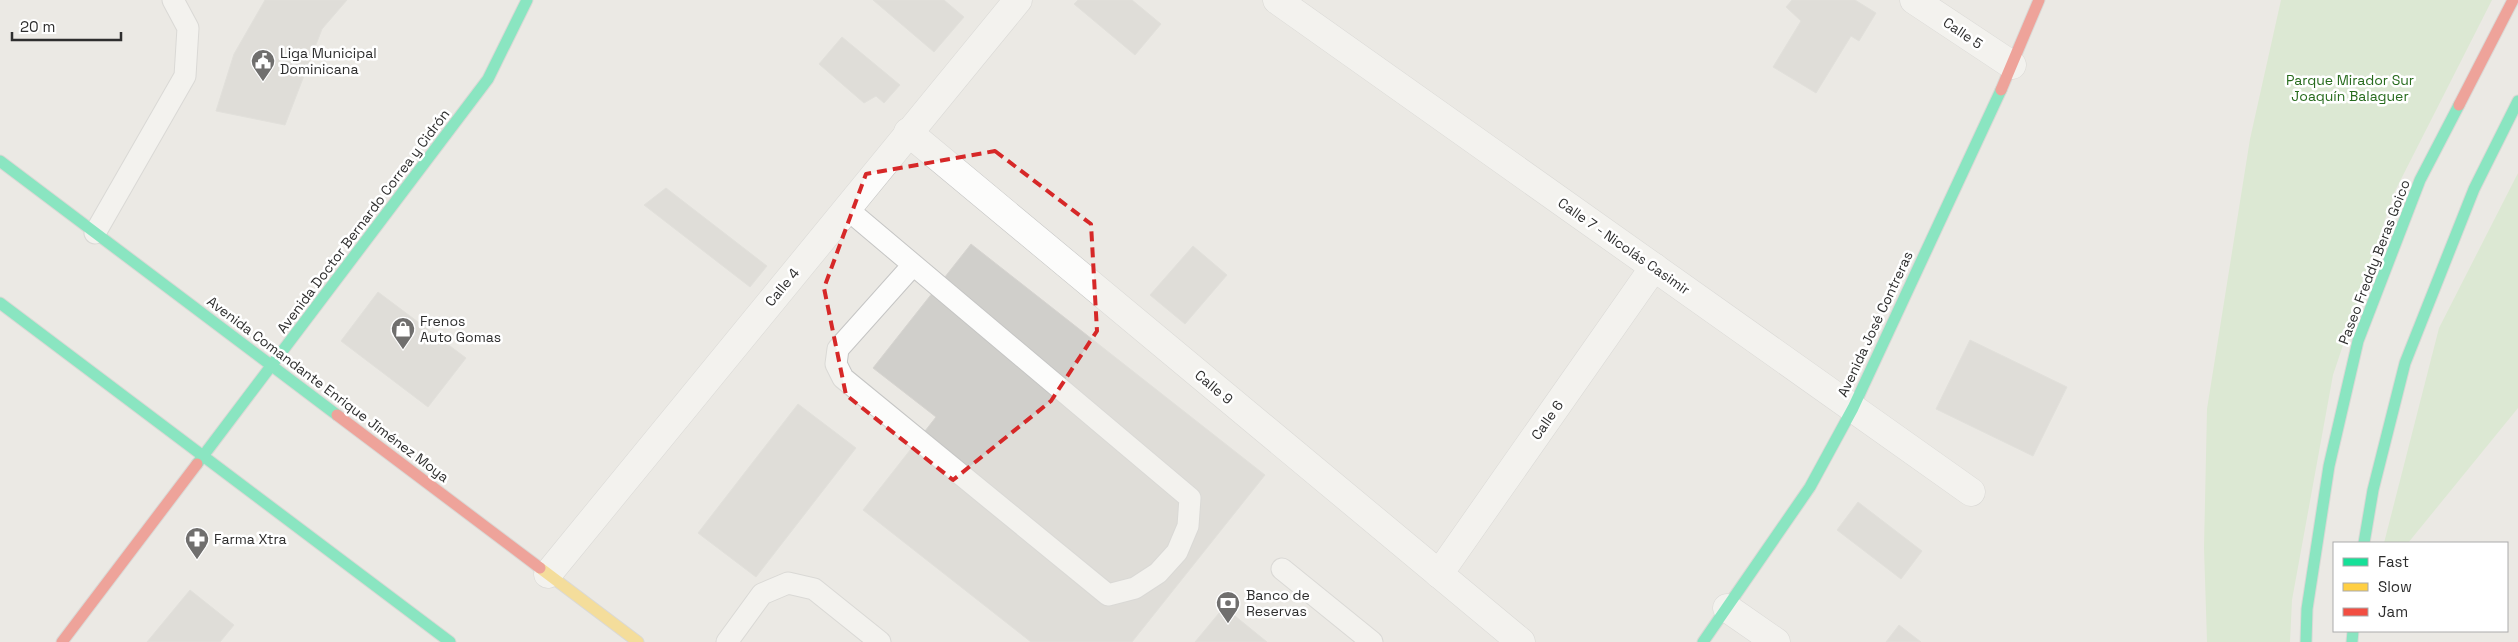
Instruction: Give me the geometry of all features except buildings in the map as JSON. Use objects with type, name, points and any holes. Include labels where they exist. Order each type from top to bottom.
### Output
[{"type":"main road","name":"Avenida Doctor Bernardo Correa y Cidrón","points":[[62,642],[488,79],[527,0]]},
{"type":"main road","name":"Avenida José Contreras","points":[[1703,642],[1810,486],[1852,408],[2012,65],[2039,0]]},
{"type":"main road","name":"Paseo Freddy Beras Goico","points":[[2306,642],[2307,609],[2328,466],[2358,341],[2420,180],[2513,0]]},
{"type":"main road","points":[[2364,542],[2373,490],[2405,363],[2474,189],[2518,101]]},
{"type":"main road","name":"Avenida Comandante Enrique Jiménez Moya","points":[[0,161],[638,642]]},
{"type":"main road","points":[[0,303],[450,642]]},
{"type":"street","name":"Calle 4","points":[[548,574],[1018,0]]},
{"type":"street","name":"Calle 7 - Nicolás Casimir","points":[[1278,0],[1971,492]]},
{"type":"street","name":"Calle 5","points":[[1914,0],[2012,65]]},
{"type":"street","name":"Calle 9","points":[[908,132],[1521,642]]},
{"type":"street","name":"Calle 6","points":[[1439,574],[1654,267]]},
{"type":"street","points":[[1727,608],[1776,642]]},
{"type":"lane","points":[[96,233],[185,76],[188,28],[172,0]]},
{"type":"lane","points":[[846,208],[1190,498],[1188,526],[1177,552],[1158,573],[1135,588],[1108,595],[843,378],[836,364],[838,349],[913,265]]},
{"type":"lane","points":[[1282,568],[1372,642]]},
{"type":"lane","points":[[727,642],[762,594],[788,583],[814,589],[880,642]]},
{"type":"highlighted area","points":[[995,151],[1091,224],[1097,331],[1051,401],[953,480],[846,395],[824,288],[866,174]]},
{"type":"green space","name":"Parque Mirador Sur Joaquín Balaguer","points":[[2281,0],[2492,0],[2394,193],[2333,375],[2292,600],[2290,642],[2207,642],[2204,548],[2207,409],[2250,139]]},
{"type":"green space","points":[[2518,173],[2518,408],[2409,542],[2384,542],[2439,328]]},
{"type":"traffic: fast","points":[[197,464],[488,79],[527,0]]},
{"type":"traffic: fast","points":[[1703,642],[1810,487],[1853,408],[2001,90]]},
{"type":"traffic: fast","points":[[2364,542],[2373,490],[2405,363],[2474,189],[2518,101]]},
{"type":"traffic: fast","points":[[2306,642],[2307,609],[2329,466],[2358,341],[2420,180],[2459,105]]},
{"type":"traffic: fast","points":[[0,161],[337,415]]},
{"type":"traffic: fast","points":[[0,303],[450,642]]},
{"type":"traffic: fast","points":[[2352,642],[2353,632]]},
{"type":"traffic: slow","points":[[540,568],[638,642]]},
{"type":"traffic: jam","points":[[2001,90],[2039,0]]},
{"type":"traffic: jam","points":[[2459,105],[2513,0]]},
{"type":"traffic: jam","points":[[337,415],[540,568]]},
{"type":"traffic: jam","points":[[62,642],[197,464]]},
{"type":"place","name":"Liga Municipal Dominicana","points":[[263,82]]},
{"type":"place","name":"Frenos Auto Gomas","points":[[403,350]]},
{"type":"place","name":"Farma Xtra","points":[[197,560]]},
{"type":"place","name":"Banco de Reservas","points":[[1228,624]]}]
